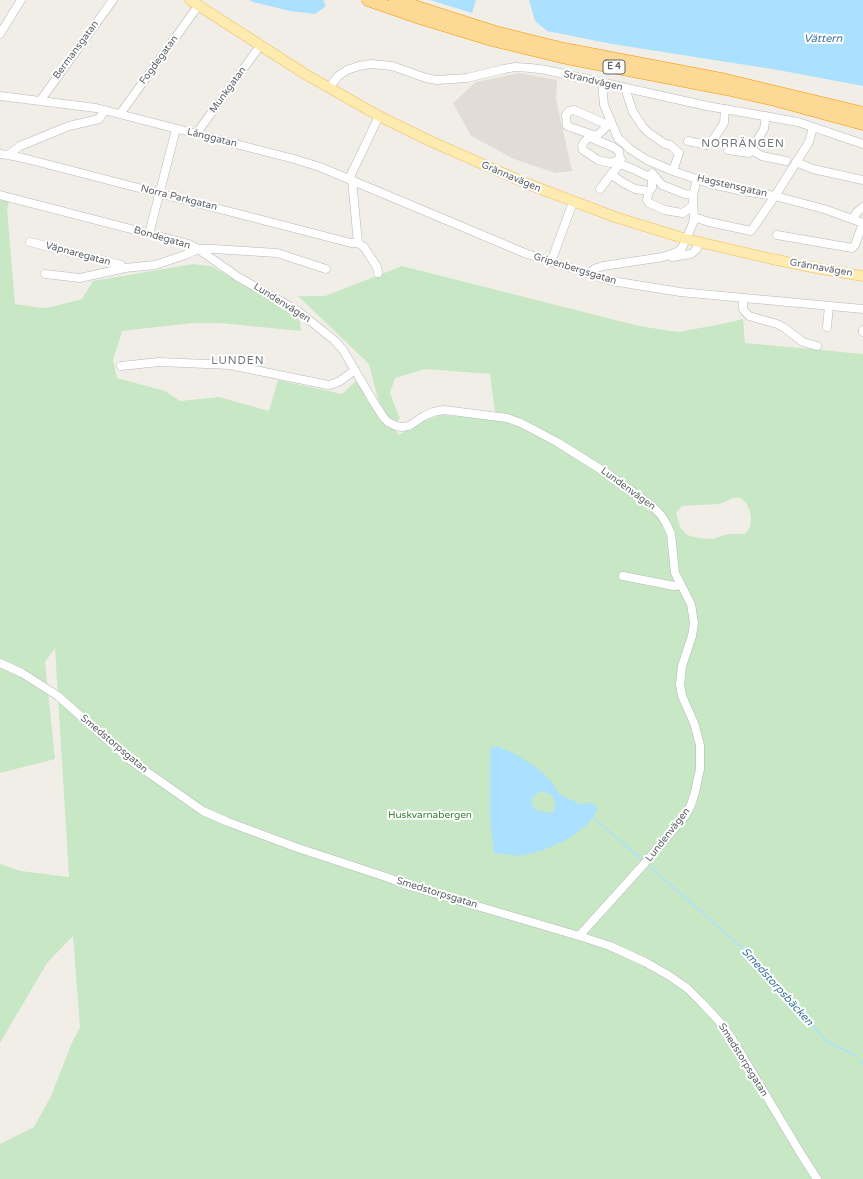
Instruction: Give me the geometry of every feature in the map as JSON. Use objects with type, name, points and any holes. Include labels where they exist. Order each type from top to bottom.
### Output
[{"type":"highway","name":"E 4","points":[[368,0],[420,18],[499,41],[562,57],[761,97],[863,124]]},
{"type":"highway","name":"E 4","points":[[395,0],[496,32],[564,48],[726,80],[863,113]]},
{"type":"main road","name":"Grännavägen","points":[[194,3],[328,88],[379,116],[482,165],[573,202],[686,239],[779,261],[863,276]]},
{"type":"street","points":[[0,34],[21,0]]},
{"type":"street","name":"Bermansgatan","points":[[40,101],[113,0]]},
{"type":"street","name":"Fogdegatan","points":[[120,114],[194,3]]},
{"type":"street","name":"Munkgatan","points":[[196,134],[260,46]]},
{"type":"street","name":"Strandvägen","points":[[328,88],[338,76],[347,70],[370,64],[392,66],[426,78],[438,80],[467,78],[499,69],[515,68],[546,70],[726,109],[798,122],[863,144]]},
{"type":"street","name":"Hagstensgatan","points":[[602,83],[604,105],[609,123],[618,138],[630,149],[652,162],[711,184],[775,196],[824,209],[863,223]]},
{"type":"street","points":[[625,88],[633,112],[643,127],[648,133],[665,144],[670,145],[679,153],[673,171]]},
{"type":"street","name":"Långgatan","points":[[0,96],[105,110],[294,159],[320,167],[416,207]]},
{"type":"street","points":[[688,141],[707,145],[711,143],[724,123],[726,109]]},
{"type":"street","points":[[4,154],[69,126],[99,119],[105,110]]},
{"type":"street","points":[[574,110],[609,123],[596,136],[567,126],[565,121],[566,115],[569,111],[574,110]]},
{"type":"street","points":[[378,273],[377,267],[364,247],[358,243],[350,179],[379,116]]},
{"type":"street","points":[[728,150],[749,153],[764,129],[766,116]]},
{"type":"street","points":[[694,217],[709,222],[751,231],[809,142],[813,127]]},
{"type":"street","points":[[149,234],[176,128]]},
{"type":"street","points":[[600,189],[630,149]]},
{"type":"street","points":[[751,150],[762,156],[786,161]]},
{"type":"street","name":"Norra Parkgatan","points":[[4,154],[351,243],[358,243]]},
{"type":"street","points":[[620,161],[652,176],[662,185],[693,198]]},
{"type":"street","points":[[652,162],[652,188],[649,191],[647,200],[649,203],[671,211],[683,213],[692,206],[697,179]]},
{"type":"street","points":[[796,162],[813,169],[863,180]]},
{"type":"street","points":[[612,173],[615,177],[628,186],[635,189],[649,191]]},
{"type":"street","name":"Bondegatan","points":[[0,195],[189,244],[198,249],[277,253],[326,269]]},
{"type":"street","points":[[663,257],[677,252],[682,248],[694,221],[693,198]]},
{"type":"street","points":[[552,262],[573,202]]},
{"type":"street","name":"Gripenbergsgatan","points":[[416,207],[517,250],[612,281],[649,288],[863,309]]},
{"type":"street","points":[[853,219],[857,212],[863,207]]},
{"type":"street","points":[[777,235],[852,248],[855,245],[863,223]]},
{"type":"street","name":"Väpnaregatan","points":[[30,242],[120,265],[125,268]]},
{"type":"street","points":[[589,274],[594,269],[603,266],[691,254],[696,250],[699,242]]},
{"type":"street","name":"Väpnaregatan","points":[[45,274],[80,278],[125,268],[155,265],[198,249]]},
{"type":"street","name":"Lundenvägen","points":[[198,249],[238,277],[298,311],[319,326],[343,350],[384,418],[396,426],[409,426],[424,416],[433,412],[444,410],[507,418],[528,426],[583,458],[652,506],[661,515],[666,523],[670,534],[673,567],[680,585],[691,604],[694,623],[692,636],[682,666],[680,684],[682,696],[694,723],[700,745],[700,769],[695,792],[685,816],[579,936]]},
{"type":"street","points":[[743,298],[743,309],[749,316],[783,327],[803,342],[817,346]]},
{"type":"street","points":[[827,327],[829,306]]},
{"type":"street","points":[[121,366],[159,362],[230,365],[328,385],[340,381],[355,370]]},
{"type":"street","points":[[623,576],[674,586],[680,585]]},
{"type":"street","name":"Smedstorpsgatan","points":[[0,663],[22,673],[58,696],[130,760],[203,811],[298,848],[413,887],[610,946],[668,975],[687,988],[718,1020],[731,1037],[817,1179]]},
{"type":"shaded area","points":[[519,73],[557,80],[556,99],[572,171],[555,173],[514,159],[471,136],[453,103],[476,82]]},
{"type":"green space","name":"Huskvarnabergen","points":[[0,198],[9,202],[7,209],[15,304],[42,308],[51,307],[82,299],[93,281],[193,264],[211,266],[299,316],[301,331],[220,323],[193,323],[122,331],[113,360],[117,378],[165,391],[180,401],[219,397],[269,411],[278,380],[342,394],[356,381],[399,435],[421,421],[442,415],[496,420],[490,374],[425,369],[395,378],[390,393],[400,419],[395,422],[390,419],[384,413],[378,399],[369,364],[298,296],[325,296],[402,266],[639,326],[678,332],[743,319],[745,343],[863,354],[863,1179],[0,1179],[0,1144],[34,1127],[51,1096],[71,1045],[80,1027],[73,936],[47,963],[0,1043],[0,864],[21,871],[69,877],[55,648],[45,662],[55,759],[0,773]],"holes":[[[733,498],[741,498],[747,504],[750,512],[750,527],[746,533],[728,534],[712,539],[699,538],[687,535],[680,527],[676,513],[682,506],[720,504]]]},
{"type":"water","points":[[249,0],[323,0],[326,6],[315,14],[290,11]]},
{"type":"water","points":[[430,0],[476,0],[472,13]]},
{"type":"water","name":"Vättern","points":[[529,0],[863,0],[863,86],[778,70],[612,44],[547,31],[535,21]]},
{"type":"water","points":[[498,746],[517,755],[537,768],[551,781],[560,795],[581,804],[595,804],[597,808],[595,814],[587,825],[568,839],[544,850],[520,856],[494,853],[490,821],[491,747]],"holes":[[[540,791],[552,795],[555,803],[554,810],[551,813],[535,809],[532,804],[532,799]]]},
{"type":"waterway","name":"Smedstorpsbäcken","points":[[593,817],[642,860]]},
{"type":"waterway","name":"Smedstorpsbäcken","points":[[649,866],[756,960],[772,984],[828,1042],[855,1055]]},
{"type":"waterway","name":"Smedstorpsbäcken","points":[[860,1061],[863,1064]]},
{"type":"district","name":"NORRÄNGEN","points":[[743,144]]},
{"type":"district","name":"LUNDEN","points":[[238,361]]}]
